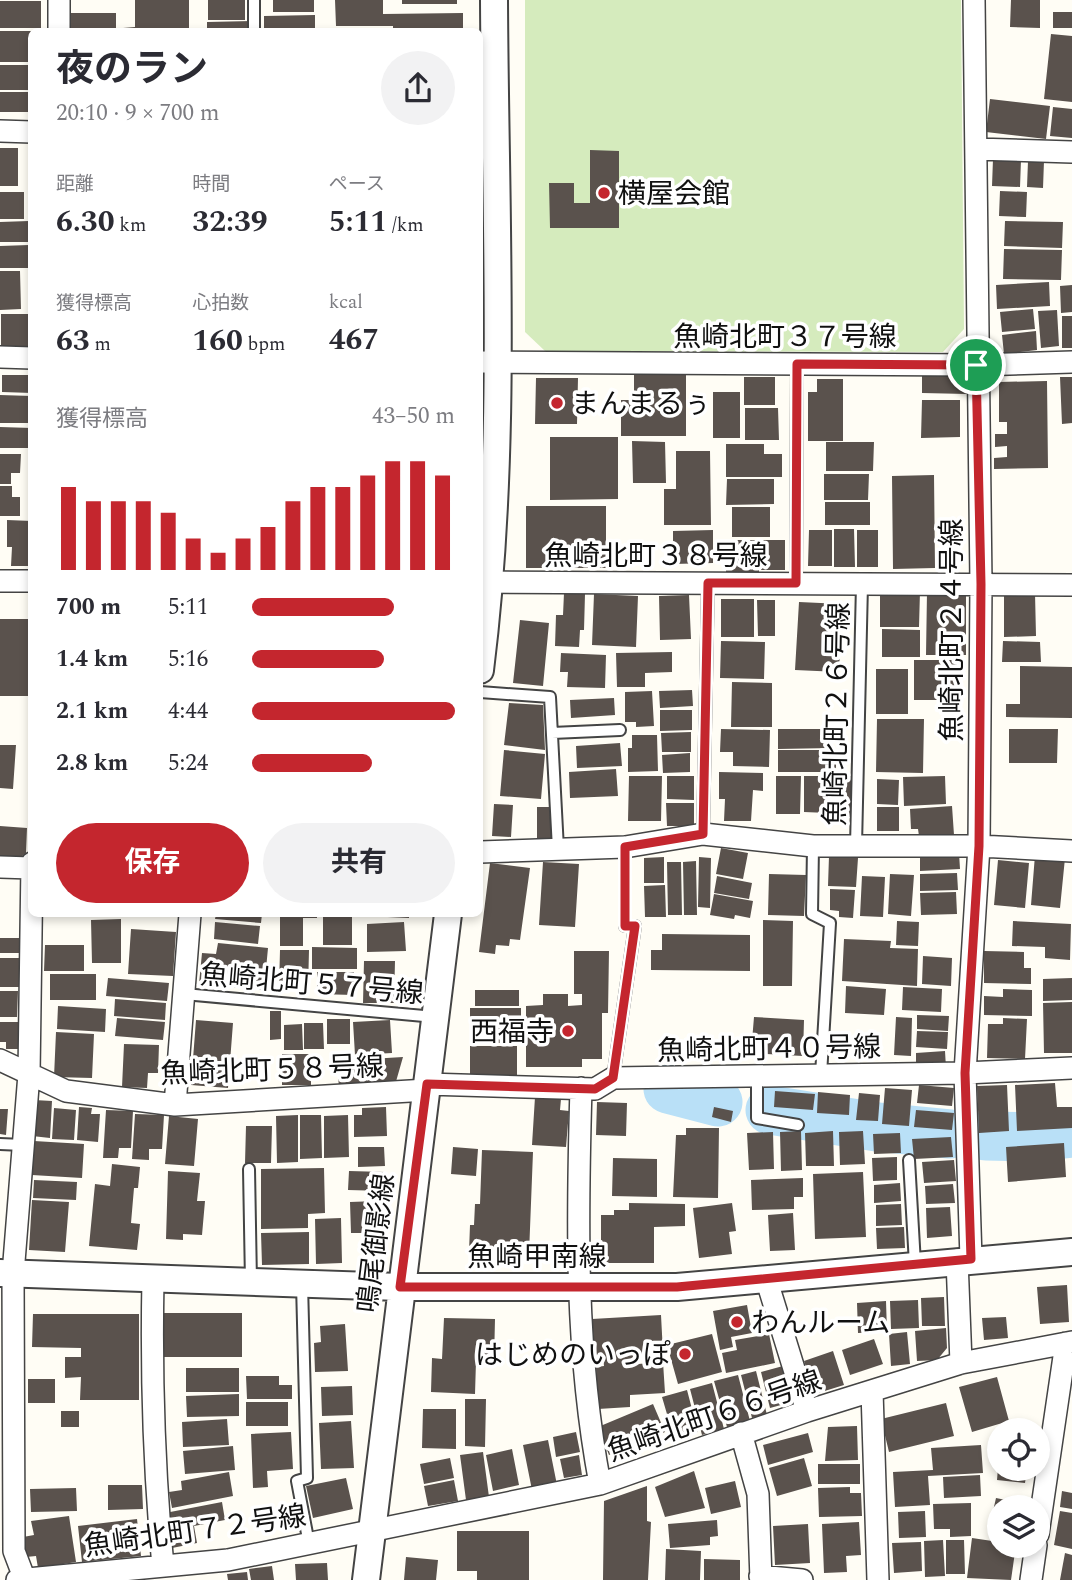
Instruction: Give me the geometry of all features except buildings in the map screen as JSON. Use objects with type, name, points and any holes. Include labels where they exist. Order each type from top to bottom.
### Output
[{"type":"street","points":[[59,0],[59,28]]},
{"type":"street","points":[[483,617],[489,362],[487,136],[494,0]]},
{"type":"street","name":"魚崎北町２４号線","points":[[961,1363],[965,1073],[979,846],[981,584],[976,365],[974,0]]},
{"type":"street","points":[[0,131],[28,132]]},
{"type":"street","points":[[976,149],[1072,152]]},
{"type":"street","points":[[0,358],[28,358]]},
{"type":"street","name":"魚崎北町３７号線","points":[[489,362],[976,365],[1072,362]]},
{"type":"street","points":[[0,581],[28,581]]},
{"type":"street","name":"魚崎北町３８号線","points":[[485,582],[1072,585]]},
{"type":"street","points":[[483,852],[625,847],[703,834],[813,846],[979,846],[1072,851]]},
{"type":"street","points":[[0,867],[28,866]]},
{"type":"street","points":[[22,1580],[14,1551],[7,1274],[29,1073],[31,917]]},
{"type":"street","points":[[175,1105],[190,917]]},
{"type":"street","name":"鳴尾御影線","points":[[366,1580],[448,917]]},
{"type":"street","name":"魚崎北町５８号線","points":[[0,1060],[66,1091],[175,1105],[427,1087]]},
{"type":"street","name":"魚崎北町４０号線","points":[[427,1087],[595,1089],[613,1078],[965,1073],[1072,1068]]},
{"type":"street","points":[[581,1088],[578,1287],[586,1412],[600,1485]]},
{"type":"street","name":"魚崎甲南線","points":[[7,1274],[400,1287],[677,1287],[964,1259],[1072,1252]]},
{"type":"street","points":[[766,1278],[807,1410]]},
{"type":"street","points":[[153,1279],[151,1364],[154,1478],[163,1566]]},
{"type":"street","points":[[1044,1495],[1069,1342]]},
{"type":"street","name":"魚崎北町６６号線","points":[[372,1532],[600,1485],[807,1410],[961,1363],[1069,1342]]},
{"type":"street","points":[[872,1391],[878,1580]]},
{"type":"street","points":[[741,1433],[758,1494],[761,1578],[802,1580]]},
{"type":"street","name":"魚崎北町７２号線","points":[[22,1580],[228,1560],[372,1532]]},
{"type":"street","points":[[1031,1580],[1034,1558]]},
{"type":"lane","points":[[254,0],[254,28]]},
{"type":"lane","points":[[796,583],[797,364]]},
{"type":"lane","points":[[703,834],[708,583]]},
{"type":"lane","name":"魚崎北町２６号線","points":[[856,846],[862,584]]},
{"type":"lane","points":[[483,692],[551,697],[558,849]]},
{"type":"lane","points":[[552,733],[620,730]]},
{"type":"lane","points":[[813,846],[812,915],[830,923],[821,1075]]},
{"type":"lane","points":[[613,1078],[635,926],[625,926],[625,847]]},
{"type":"lane","name":"魚崎北町５７号線","points":[[184,993],[436,1017]]},
{"type":"lane","points":[[757,1076],[757,1118],[798,1125]]},
{"type":"lane","points":[[0,1144],[23,1144]]},
{"type":"lane","points":[[909,1160],[915,1264]]},
{"type":"lane","points":[[249,1169],[251,1282]]},
{"type":"lane","points":[[302,1284],[307,1478],[297,1481],[309,1544]]},
{"type":"green space","points":[[525,0],[961,0],[964,329],[943,352],[545,351],[525,332]]},
{"type":"waterway","points":[[668,1089],[718,1102]]},
{"type":"waterway","points":[[770,1110],[877,1127],[950,1134]]},
{"type":"waterway","points":[[986,1136],[1037,1137],[1072,1133]]},
{"type":"place","name":"横屋会館","points":[[604,193]]},
{"type":"place","name":"まんまるぅ","points":[[557,403]]},
{"type":"place","name":"西福寺","points":[[568,1031]]},
{"type":"place","name":"わんルーム","points":[[737,1322]]},
{"type":"place","name":"はじめのいっぽ","points":[[685,1354]]},
{"type":"route","points":[[797,364],[976,365],[981,584],[979,846],[965,1073],[971,1259],[677,1287],[400,1287],[427,1084],[595,1089],[613,1078],[635,926],[625,926],[625,847],[703,834],[708,583],[796,583],[797,364]]}]
